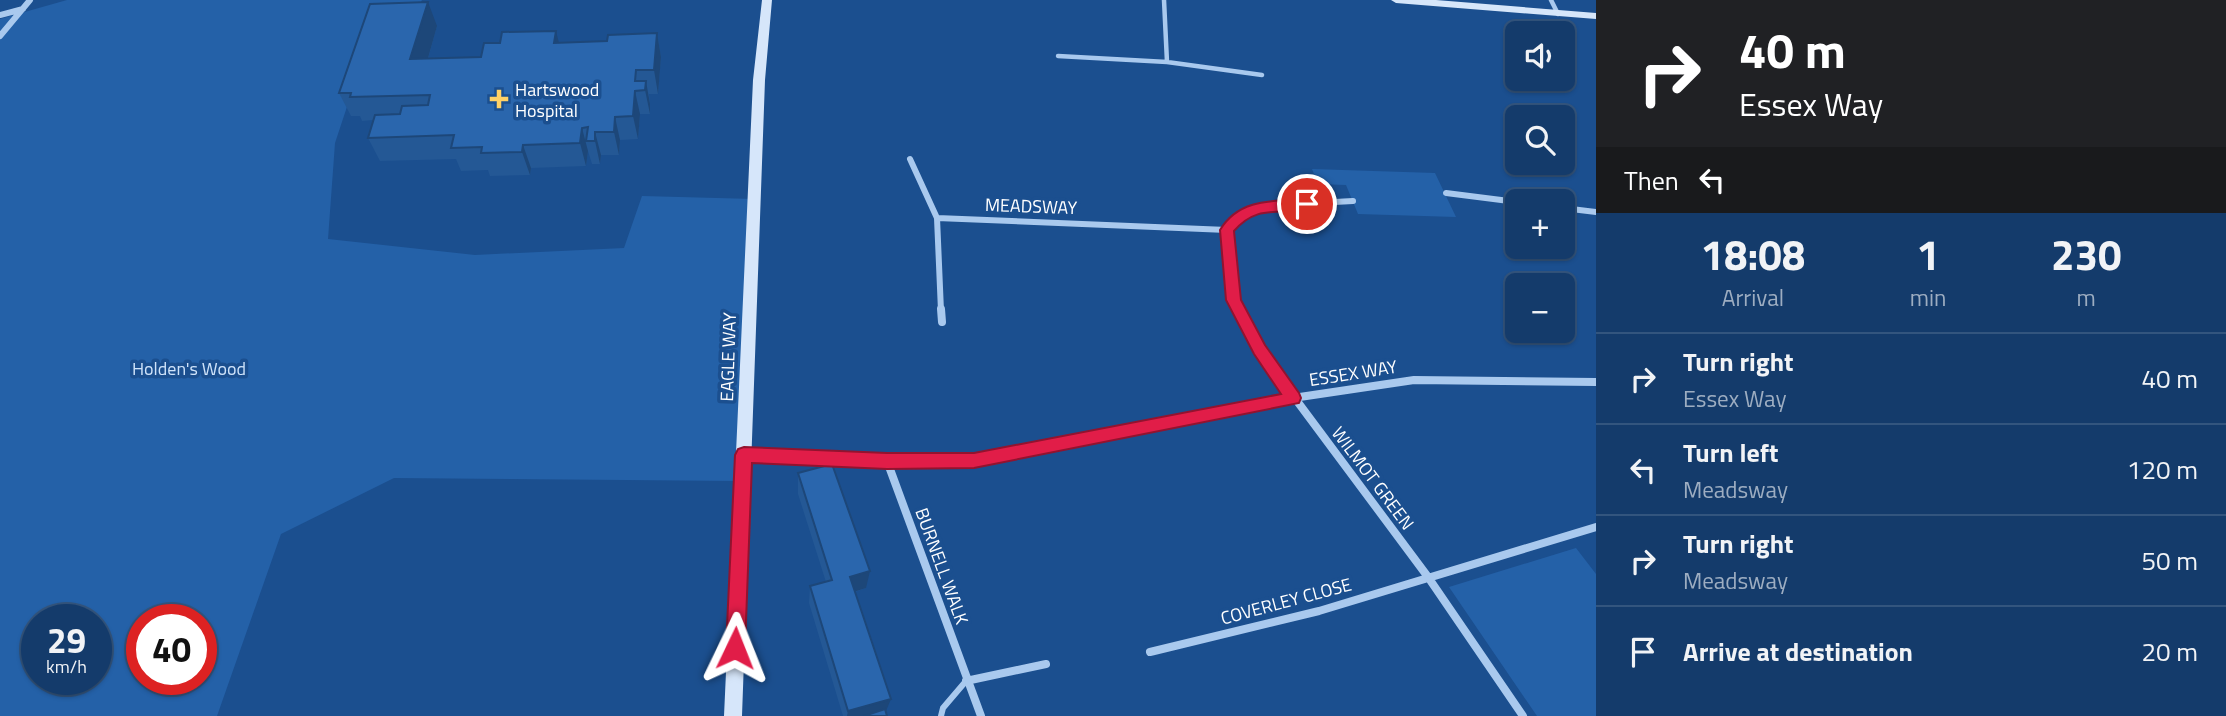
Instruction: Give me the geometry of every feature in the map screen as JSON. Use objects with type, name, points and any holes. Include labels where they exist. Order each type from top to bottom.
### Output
[{"type":"street","points":[[0,36],[30,0]]},
{"type":"street","name":"EAGLE WAY","points":[[733,716],[759,80],[767,0]]},
{"type":"street","points":[[1396,0],[1596,16]]},
{"type":"street","points":[[0,15],[24,8]]},
{"type":"street","points":[[910,159],[937,218],[942,322]]},
{"type":"street","points":[[1446,193],[1505,200]]},
{"type":"street","points":[[1293,398],[1259,350],[1234,300],[1227,230],[1240,215],[1262,206],[1353,201]]},
{"type":"street","points":[[1575,209],[1596,212]]},
{"type":"street","name":"MEADSWAY","points":[[937,218],[1227,230]]},
{"type":"street","name":"ESSEX WAY","points":[[744,455],[887,461],[974,461],[1293,398],[1414,380],[1596,382]]},
{"type":"street","name":"WILMOT GREEN","points":[[1293,398],[1428,577],[1523,716]]},
{"type":"street","name":"BURNELL WALK","points":[[887,461],[981,716]]},
{"type":"street","points":[[1428,577],[1596,527]]},
{"type":"street","name":"COVERLEY CLOSE","points":[[1150,652],[1319,611],[1428,577]]},
{"type":"street","points":[[967,681],[1046,664]]},
{"type":"lane","points":[[1164,0],[1167,62]]},
{"type":"lane","points":[[1551,0],[1558,14]]},
{"type":"lane","points":[[1058,56],[1167,62],[1262,75]]},
{"type":"lane","points":[[941,716],[943,708],[967,681]]},
{"type":"green space","name":"Holden's Wood","points":[[67,0],[422,0],[411,19],[376,19],[335,143],[328,239],[475,255],[624,248],[642,196],[754,199],[742,481],[394,478],[281,534],[217,716],[0,716],[0,19]]},
{"type":"green space","points":[[1312,169],[1435,173],[1456,217],[1358,214],[1346,185],[1318,184]]},
{"type":"green space","points":[[1576,548],[1596,574],[1596,716],[1537,716],[1449,587]]},
{"type":"building","name":"Hartswood Hospital","points":[[428,2],[410,59],[481,57],[484,43],[500,43],[502,32],[556,31],[554,43],[607,41],[608,35],[657,33],[654,70],[636,70],[635,81],[646,81],[645,90],[635,91],[633,116],[615,117],[614,132],[595,132],[595,141],[586,141],[588,127],[582,128],[580,143],[523,145],[522,152],[481,153],[482,147],[451,148],[454,135],[368,138],[375,115],[400,114],[402,106],[428,105],[430,95],[350,97],[351,93],[339,93],[370,4]]},
{"type":"building","points":[[832,464],[870,571],[850,577],[891,699],[848,711],[810,586],[832,580],[798,473]]},
{"type":"building","points":[[885,709],[887,716],[864,716]]},
{"type":"place","name":"Hartswood Hospital","points":[[499,99]]},
{"type":"route","points":[[735,648],[744,455],[887,461],[974,461],[1293,398],[1259,350],[1234,300],[1227,230],[1240,215],[1262,206],[1307,204]]}]
